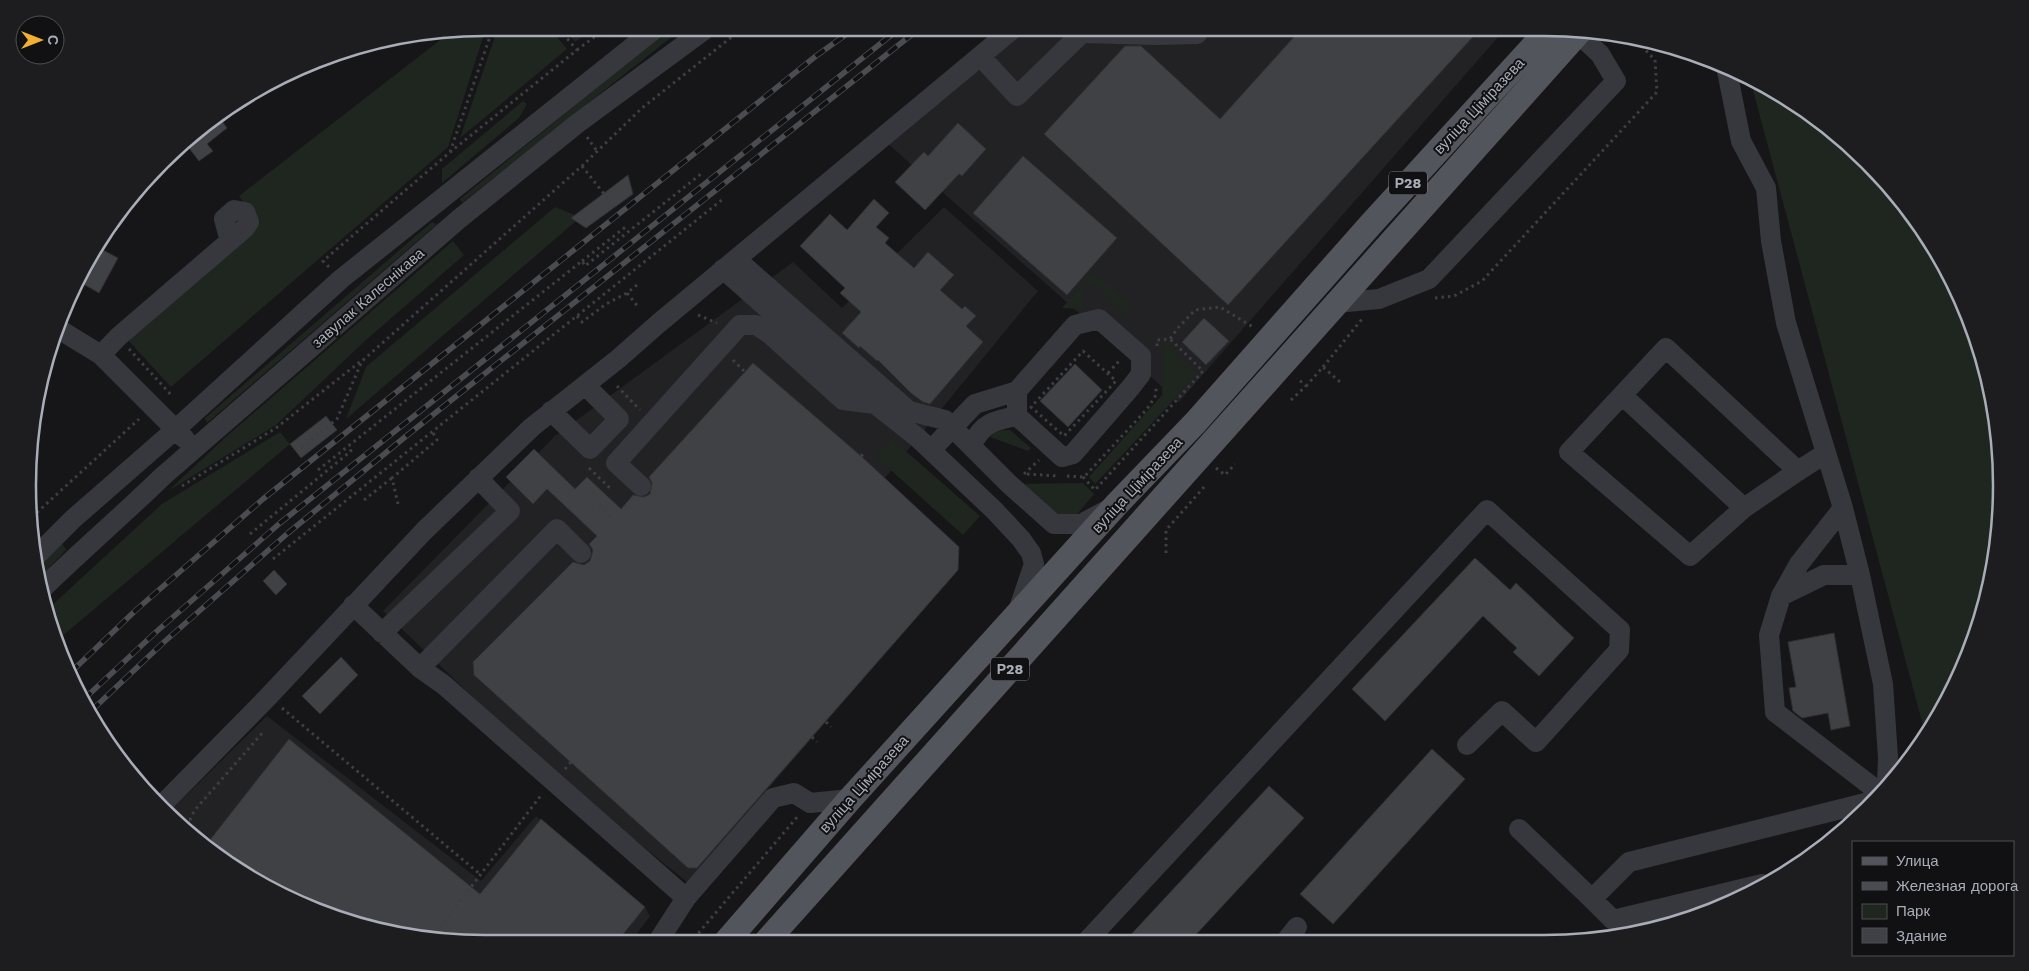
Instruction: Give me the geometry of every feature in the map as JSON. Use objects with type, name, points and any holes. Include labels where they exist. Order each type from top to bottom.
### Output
[{"type":"main road","name":"вуліца Ціміразева","points":[[732,935],[850,798],[1117,504],[1196,423],[1370,224],[1543,36]]},
{"type":"main road","name":"вуліца Ціміразева","points":[[771,935],[1533,83],[1581,38]]},
{"type":"street","name":"завулак Калеснікава","points":[[41,551],[73,519],[176,429],[341,279],[646,36]]},
{"type":"street","name":"завулак Калеснікава","points":[[48,583],[79,552],[195,448],[459,219],[578,123],[697,36]]},
{"type":"street","points":[[166,801],[268,698],[424,531],[532,427],[1004,36]]},
{"type":"street","points":[[980,56],[1017,96],[1079,36]]},
{"type":"street","points":[[1336,303],[1378,299],[1429,279],[1616,81],[1588,39]]},
{"type":"street","points":[[1728,76],[1741,141],[1766,188],[1771,241],[1786,323],[1860,574],[1883,684],[1887,774]]},
{"type":"street","points":[[101,355],[118,337],[230,241]]},
{"type":"street","points":[[730,264],[875,404],[931,450],[994,510],[1021,539],[1031,553],[1034,564],[1017,615]]},
{"type":"street","points":[[730,264],[909,411],[945,420],[1009,484],[1054,524],[1081,524],[1117,504]]},
{"type":"street","points":[[931,450],[975,404],[1018,391],[1075,325],[1100,319],[1141,356],[1141,374],[1073,454],[1062,457],[1017,416],[1018,391]]},
{"type":"street","points":[[641,486],[616,463],[740,325],[756,325],[771,335],[843,400],[875,404]]},
{"type":"street","points":[[63,332],[101,355],[159,410],[195,448]]},
{"type":"street","points":[[1798,471],[1666,348],[1569,452],[1690,556],[1744,508],[1826,454]]},
{"type":"street","points":[[551,411],[590,449],[619,419],[585,385]]},
{"type":"street","points":[[1622,395],[1744,508]]},
{"type":"street","points":[[972,445],[977,434],[993,421],[1017,416]]},
{"type":"street","points":[[382,633],[510,511],[478,478]]},
{"type":"street","points":[[1842,508],[1799,564],[1781,596],[1769,635],[1775,712],[1875,789]]},
{"type":"street","points":[[1093,935],[1487,510],[1620,630],[1619,650],[1536,742],[1502,711],[1467,745]]},
{"type":"street","points":[[420,668],[557,530],[582,553]]},
{"type":"street","points":[[1781,596],[1824,575],[1860,574]]},
{"type":"street","points":[[353,605],[420,668],[451,692],[686,898]]},
{"type":"street","points":[[663,935],[686,898],[773,798],[794,793],[810,804],[850,798]]},
{"type":"street","points":[[1592,899],[1629,862],[1860,804]]},
{"type":"street","points":[[1519,830],[1613,920],[1739,890]]},
{"type":"path","points":[[449,153],[489,36]]},
{"type":"path","points":[[565,36],[577,50]]},
{"type":"path","points":[[323,261],[449,153],[595,36]]},
{"type":"path","points":[[175,490],[276,428],[362,361],[583,165],[642,108],[733,36]]},
{"type":"path","points":[[583,165],[608,199]]},
{"type":"path","points":[[582,261],[585,266],[701,174]]},
{"type":"path","points":[[272,558],[723,199]]},
{"type":"path","points":[[318,470],[628,225]]},
{"type":"path","points":[[577,315],[582,322],[606,304],[637,286]]},
{"type":"path","points":[[627,293],[639,308]]},
{"type":"path","points":[[692,320],[698,315],[724,326]]},
{"type":"path","points":[[1084,477],[1095,490],[1203,371],[1170,339]]},
{"type":"path","points":[[1083,351],[1116,381],[1064,436],[1031,407],[1083,351]]},
{"type":"path","points":[[732,359],[746,372]]},
{"type":"path","points":[[301,448],[337,419],[362,361]]},
{"type":"path","points":[[1292,400],[1323,367],[1340,382]]},
{"type":"path","points":[[1292,375],[1306,386]]},
{"type":"path","points":[[37,512],[139,419]]},
{"type":"path","points":[[364,500],[438,440],[432,432]]},
{"type":"path","points":[[250,534],[351,451],[348,446]]},
{"type":"path","points":[[861,456],[865,453]]},
{"type":"path","points":[[1212,464],[1225,475],[1234,464]]},
{"type":"path","points":[[1212,478],[1218,470]]},
{"type":"path","points":[[392,478],[398,504]]},
{"type":"path","points":[[1166,553],[1166,530],[1205,485]]},
{"type":"path","points":[[599,506],[613,518]]},
{"type":"path","points":[[276,713],[281,707],[481,875]]},
{"type":"path","points":[[826,722],[831,727]]},
{"type":"path","points":[[187,821],[190,821],[194,811],[268,725]]},
{"type":"path","points":[[812,737],[817,742]]},
{"type":"path","points":[[565,769],[571,762]]},
{"type":"path","points":[[437,932],[542,795],[549,801]]},
{"type":"path","points":[[697,935],[798,815]]},
{"type":"shaded area","points":[[992,36],[1499,36],[1179,402],[886,142]]},
{"type":"shaded area","points":[[944,207],[1038,291],[880,484],[959,547],[958,570],[687,882],[553,774],[383,611],[555,436],[793,262],[842,308]]},
{"type":"shaded area","points":[[267,716],[481,881],[536,816],[645,907],[650,916],[636,935],[456,934],[398,926],[341,911],[314,901],[261,875],[212,842],[173,808]]},
{"type":"green space","points":[[483,36],[448,147],[171,387],[126,338],[260,222],[239,196],[442,38]]},
{"type":"green space","points":[[495,36],[556,36],[567,49],[460,138]]},
{"type":"green space","points":[[570,36],[583,36],[575,42]]},
{"type":"green space","points":[[660,36],[673,36],[462,203],[460,199]]},
{"type":"green space","points":[[1752,88],[1793,112],[1840,148],[1881,189],[1900,212],[1933,261],[1946,287],[1959,314],[1977,369],[1989,427],[1992,456],[1993,486],[1989,544],[1984,573],[1969,630],[1959,657],[1933,710],[1923,726]]},
{"type":"green space","points":[[523,101],[527,104],[519,118],[442,183],[442,169]]},
{"type":"green space","points":[[555,207],[575,215],[576,221],[346,419],[366,367]]},
{"type":"green space","points":[[432,222],[437,224],[207,423],[205,418]]},
{"type":"green space","points":[[453,241],[464,255],[366,340],[276,425],[168,491],[228,435]]},
{"type":"green space","points":[[1094,273],[1132,306],[1120,319],[1121,310],[1092,283],[1085,286],[1083,309],[1062,308]]},
{"type":"green space","points":[[1170,345],[1198,374],[1095,484],[1089,477],[1162,395],[1163,346]]},
{"type":"green space","points":[[1010,430],[1031,448],[1028,451],[990,437],[994,432]]},
{"type":"green space","points":[[280,432],[290,444],[62,636],[53,605],[162,504]]},
{"type":"green space","points":[[892,439],[980,516],[963,535],[874,455]]},
{"type":"green space","points":[[1083,483],[1094,494],[1074,518],[1058,518],[1018,484]]},
{"type":"green space","points":[[62,543],[66,550],[45,572],[43,562]]},
{"type":"building","points":[[1295,36],[1474,36],[1228,305],[1044,134],[1125,46],[1141,46],[1220,119]]},
{"type":"building","points":[[222,122],[227,128],[207,144],[213,151],[199,161],[189,148]]},
{"type":"building","points":[[958,123],[986,149],[962,176],[959,174],[925,210],[895,182],[924,152],[928,156]]},
{"type":"building","points":[[1023,156],[1117,238],[1067,295],[973,213]]},
{"type":"building","points":[[628,175],[633,194],[586,228],[571,218]]},
{"type":"building","points":[[874,199],[889,213],[876,227],[889,238],[885,243],[914,268],[928,252],[954,275],[940,290],[962,309],[965,306],[976,316],[966,326],[983,342],[930,404],[923,402],[911,393],[878,360],[860,346],[859,348],[842,333],[861,312],[840,293],[845,288],[800,246],[830,214],[847,230]]},
{"type":"building","points":[[103,250],[118,258],[99,293],[84,285]]},
{"type":"building","points":[[1204,318],[1229,341],[1206,365],[1182,342]]},
{"type":"building","points":[[753,363],[861,456],[959,547],[958,570],[697,868],[688,868],[474,675],[473,662],[573,562],[584,565],[590,561],[593,550],[589,544],[597,536],[547,489],[533,504],[506,477],[534,449],[575,489],[587,477],[621,509],[633,495],[644,497],[650,494],[652,483],[649,477]]},
{"type":"building","points":[[1075,364],[1102,390],[1068,427],[1040,401]]},
{"type":"building","points":[[326,416],[337,430],[301,458],[290,444]]},
{"type":"building","points":[[1475,558],[1510,590],[1516,583],[1574,638],[1539,676],[1513,652],[1517,648],[1483,616],[1385,721],[1352,689]]},
{"type":"building","points":[[274,570],[287,584],[276,595],[263,581]]},
{"type":"building","points":[[1834,633],[1850,726],[1831,730],[1828,713],[1802,718],[1793,711],[1789,688],[1796,687],[1788,642]]},
{"type":"building","points":[[341,657],[358,675],[320,714],[302,696]]},
{"type":"building","points":[[289,739],[480,894],[541,819],[645,907],[622,935],[486,935],[427,931],[369,919],[314,901],[261,875],[210,840]]},
{"type":"building","points":[[1432,749],[1465,779],[1333,924],[1300,894]]},
{"type":"building","points":[[1269,786],[1304,818],[1196,935],[1131,935]]},
{"type":"railway","points":[[75,668],[136,610],[263,499],[816,56],[844,36]]},
{"type":"railway","points":[[88,695],[156,632],[280,523],[890,36]]},
{"type":"railway","points":[[95,707],[164,642],[288,533],[405,437],[910,36]]}]
